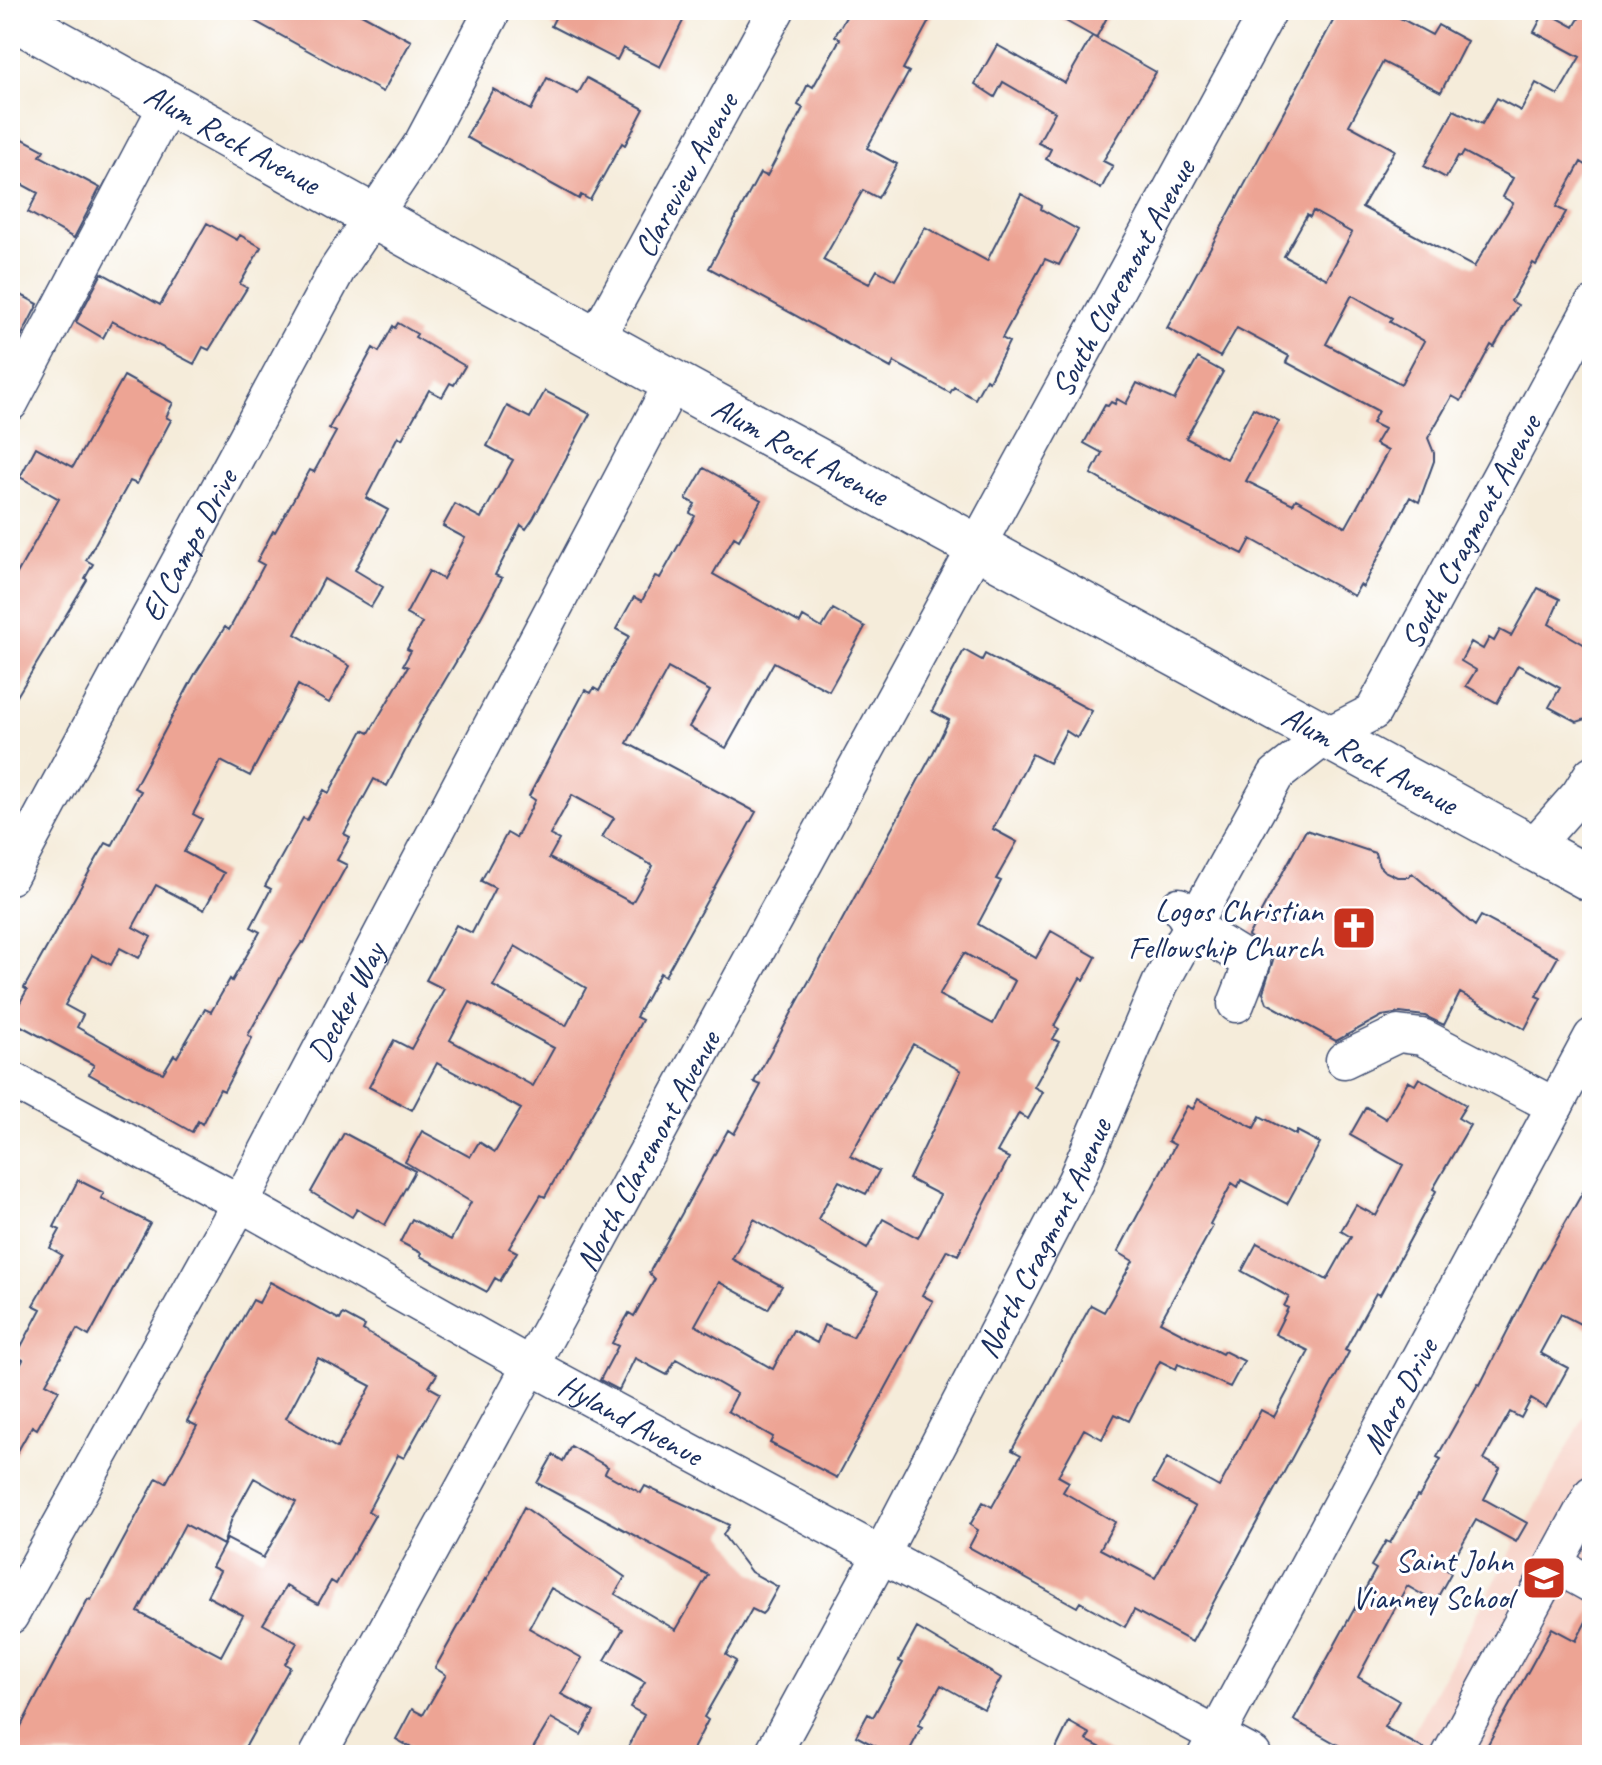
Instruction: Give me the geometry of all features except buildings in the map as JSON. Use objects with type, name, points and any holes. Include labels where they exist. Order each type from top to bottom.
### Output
[{"type":"main road","name":"Alum Rock Avenue","points":[[10,16],[673,382],[1592,880]]},
{"type":"street","name":"El Campo Drive","points":[[10,876],[337,270],[423,142],[493,10]]},
{"type":"street","name":"Clareview Avenue","points":[[596,338],[776,10]]},
{"type":"street","name":"South Claremont Avenue","points":[[975,545],[1269,10]]},
{"type":"street","points":[[10,403],[168,104]]},
{"type":"street","name":"South Cragmont Avenue","points":[[1326,736],[1373,712],[1592,306]]},
{"type":"street","name":"Decker Way","points":[[10,1616],[240,1203],[673,382]]},
{"type":"street","name":"North Claremont Avenue","points":[[318,1755],[975,545]]},
{"type":"street","name":"North Cragmont Avenue","points":[[772,1755],[881,1555],[1076,1180],[1160,984],[1184,914],[1278,773],[1326,736]]},
{"type":"street","points":[[1532,848],[1579,795],[1592,774]]},
{"type":"street","points":[[1184,914],[1252,963],[1236,1004]]},
{"type":"street","points":[[1344,1060],[1398,1034],[1422,1037],[1555,1106]]},
{"type":"street","name":"Maro Drive","points":[[1211,1745],[1592,1037]]},
{"type":"street","name":"Hyland Avenue","points":[[10,1079],[881,1555],[1211,1745],[1253,1755]]},
{"type":"street","points":[[1450,1755],[1592,1494]]},
{"type":"street","points":[[1554,1564],[1592,1585]]},
{"type":"shaded area","name":"Saint John Vianney School","points":[[1592,1402],[1592,1755],[1401,1755]]},
{"type":"place","name":"Logos Christian Fellowship Church","points":[[1354,928]]},
{"type":"place","name":"Saint John Vianney School","points":[[1544,1578]]}]
